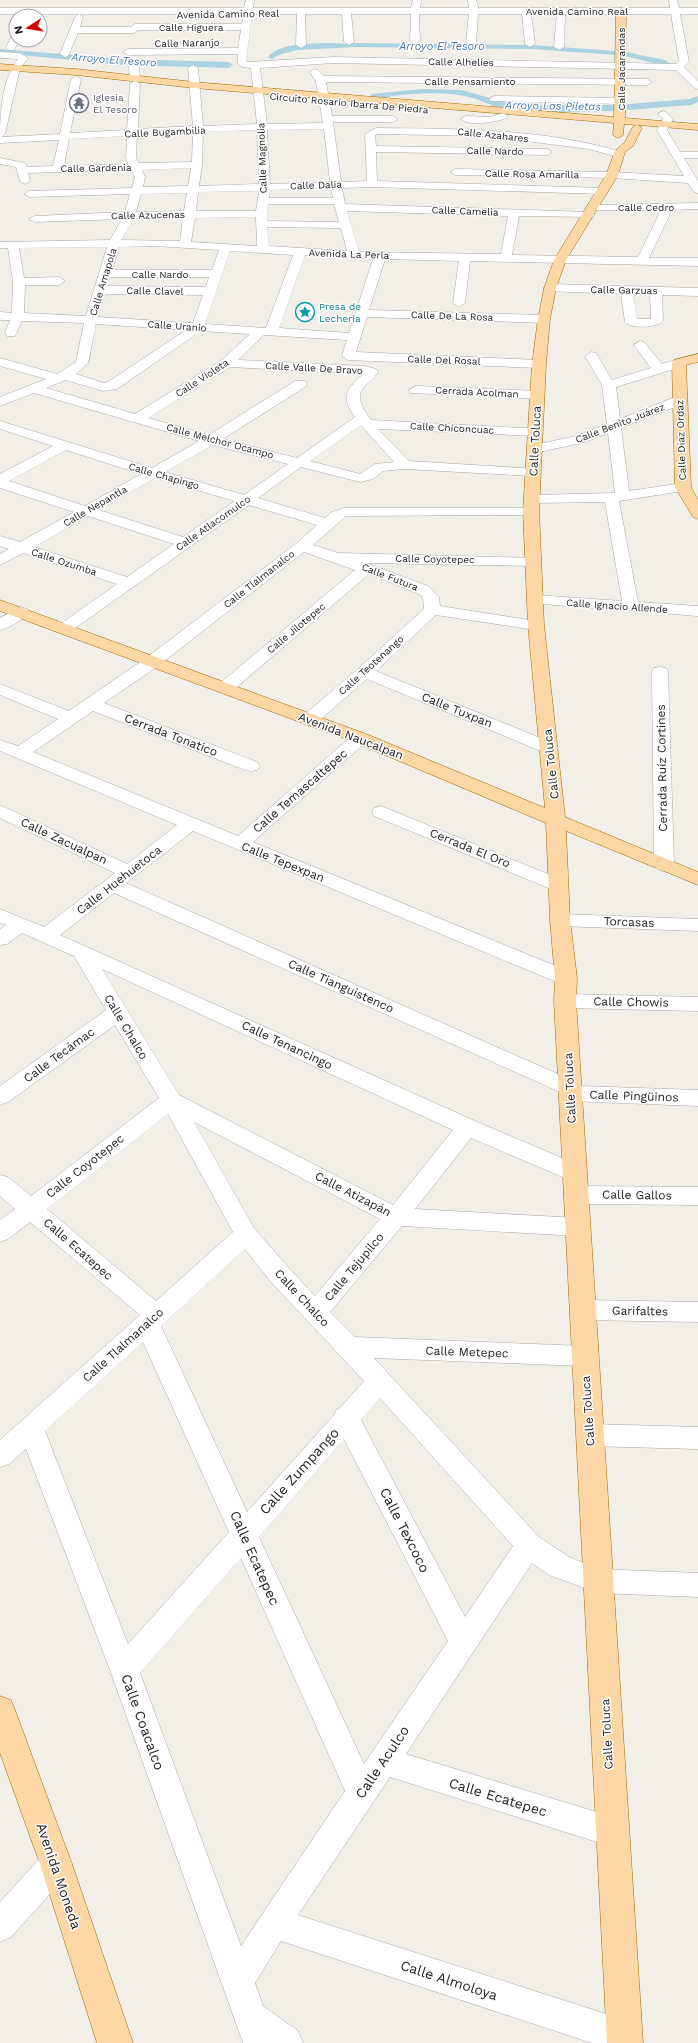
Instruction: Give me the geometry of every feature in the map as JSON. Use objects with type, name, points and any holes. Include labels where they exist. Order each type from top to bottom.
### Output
[{"type":"main road","name":"Calle Jacarandas","points":[[620,124],[621,12]]},
{"type":"main road","points":[[0,67],[15,71]]},
{"type":"main road","name":"Circuito Rosario Ibarra De Piedra","points":[[0,73],[15,71],[77,72],[135,82],[323,98],[461,113],[620,124],[636,128],[664,123],[698,133]]},
{"type":"main road","points":[[461,113],[620,124],[664,123],[698,127]]},
{"type":"main road","name":"Calle Toluca","points":[[620,124],[616,142],[617,153],[612,175],[560,260],[550,288],[544,319],[539,364],[531,505],[536,625],[556,819],[558,885],[566,990],[570,1090],[583,1310],[584,1356],[590,1435],[625,2040]]},
{"type":"main road","name":"Calle Toluca","points":[[617,153],[629,144],[636,128]]},
{"type":"main road","points":[[679,364],[698,358]]},
{"type":"main road","name":"Calle Díaz Ordaz","points":[[679,364],[683,487],[698,514]]},
{"type":"main road","name":"Avenida Naucalpan","points":[[0,605],[360,738],[698,879]]},
{"type":"main road","name":"Avenida Moneda","points":[[0,1712],[56,1864],[115,2043]]},
{"type":"street","points":[[65,54],[86,0]]},
{"type":"street","points":[[150,0],[141,12],[131,41],[243,47]]},
{"type":"street","name":"Calle Magnolia","points":[[250,0],[243,47],[243,64],[258,93],[262,127],[265,188],[261,219],[263,249]]},
{"type":"street","points":[[360,10],[362,0]]},
{"type":"street","points":[[415,42],[415,12],[417,0]]},
{"type":"street","points":[[471,42],[474,11],[472,0]]},
{"type":"street","points":[[528,0],[530,44]]},
{"type":"street","points":[[584,0],[586,11],[598,14]]},
{"type":"street","points":[[673,0],[684,62],[681,70],[697,85]]},
{"type":"street","name":"Avenida Camino Real","points":[[346,11],[360,10],[415,12]]},
{"type":"street","name":"Avenida Camino Real","points":[[48,13],[346,11],[645,11],[676,13],[698,11]]},
{"type":"street","points":[[346,11],[349,42]]},
{"type":"street","points":[[645,11],[658,14]]},
{"type":"street","points":[[301,12],[301,45]]},
{"type":"street","points":[[559,46],[561,12],[598,14],[621,12],[698,14]]},
{"type":"street","name":"Calle Higuera","points":[[74,30],[131,41],[246,27]]},
{"type":"street","points":[[0,55],[22,57],[15,71],[0,134]]},
{"type":"street","name":"Calle Alhelíes","points":[[243,64],[284,64],[334,60],[620,64],[698,73]]},
{"type":"street","points":[[185,244],[197,165],[198,130],[193,64]]},
{"type":"street","points":[[284,64],[313,70],[318,73],[321,79],[323,98],[329,123],[340,204],[354,255]]},
{"type":"street","name":"Calle Amapola","points":[[61,377],[81,366],[92,320],[114,243],[130,215],[137,191],[140,177],[131,158],[131,134],[135,82],[134,67]]},
{"type":"street","points":[[58,169],[63,137],[77,72]]},
{"type":"street","name":"Calle Pensamiento","points":[[321,79],[647,82]]},
{"type":"street","points":[[494,99],[621,101]]},
{"type":"street","points":[[461,113],[491,120],[503,116]]},
{"type":"street","name":"Calle Bugambilia","points":[[0,140],[262,127],[405,118]]},
{"type":"street","points":[[486,133],[491,120]]},
{"type":"street","points":[[664,123],[678,155],[698,190]]},
{"type":"street","name":"Calle Azahares","points":[[371,149],[370,134],[372,132],[455,131],[486,133],[590,146],[617,153]]},
{"type":"street","points":[[371,149],[376,171],[372,184]]},
{"type":"street","name":"Calle Nardo","points":[[371,149],[617,153]]},
{"type":"street","points":[[678,155],[698,156]]},
{"type":"street","name":"Calle Gardenia","points":[[0,161],[19,164],[22,170],[136,168],[197,165]]},
{"type":"street","points":[[686,169],[698,168]]},
{"type":"street","points":[[22,170],[42,244]]},
{"type":"street","name":"Calle Rosa Amarilla","points":[[444,172],[612,175],[692,180]]},
{"type":"street","name":"Calle Dalia","points":[[29,194],[265,188],[337,184],[603,191]]},
{"type":"street","name":"Calle Camelia","points":[[263,201],[514,212],[591,211]]},
{"type":"street","points":[[642,261],[668,206]]},
{"type":"street","name":"Calle Cedro","points":[[591,211],[668,206],[698,206]]},
{"type":"street","points":[[506,258],[514,212]]},
{"type":"street","name":"Calle Azucenas","points":[[35,219],[189,214],[347,225]]},
{"type":"street","name":"Avenida La Perla","points":[[0,245],[114,243],[185,244],[354,255],[698,262]]},
{"type":"street","points":[[11,333],[18,316],[19,282],[13,245]]},
{"type":"street","points":[[0,362],[103,387],[112,386],[197,328],[226,247]]},
{"type":"street","name":"Calle Violeta","points":[[138,418],[227,363],[266,332],[300,252]]},
{"type":"street","points":[[353,337],[380,255]]},
{"type":"street","points":[[459,302],[464,257]]},
{"type":"street","name":"Calle Nardo","points":[[105,273],[216,274]]},
{"type":"street","points":[[19,282],[60,281]]},
{"type":"street","name":"Calle Garzuas","points":[[550,288],[698,292]]},
{"type":"street","name":"Calle Clavel","points":[[101,290],[209,291]]},
{"type":"street","points":[[626,290],[631,322],[652,323],[657,320],[656,291]]},
{"type":"street","name":"Calle De La Rosa","points":[[361,313],[544,319]]},
{"type":"street","name":"Calle Uranio","points":[[0,316],[92,320],[353,337]]},
{"type":"street","name":"Calle Del Rosal","points":[[353,337],[348,356],[539,364]]},
{"type":"street","points":[[640,345],[660,370]]},
{"type":"street","points":[[591,356],[609,385],[617,497],[632,606]]},
{"type":"street","name":"Calle Valle De Bravo","points":[[227,363],[370,372],[369,376],[359,383],[353,397],[354,406],[365,421],[405,465]]},
{"type":"street","points":[[609,385],[679,364]]},
{"type":"street","points":[[0,402],[61,377]]},
{"type":"street","name":"Calle Nepantla","points":[[0,560],[211,440],[300,384]]},
{"type":"street","name":"Calle Melchor Ocampo","points":[[34,389],[211,440],[364,478],[380,467],[405,465]]},
{"type":"street","name":"Cerrada Acolman","points":[[416,390],[538,395]]},
{"type":"street","name":"Calle Benito Juárez","points":[[535,449],[580,439],[680,400]]},
{"type":"street","name":"Calle Chiconcuac","points":[[365,421],[536,432]]},
{"type":"street","name":"Calle Atlacomulco","points":[[65,628],[299,463],[365,421]]},
{"type":"street","name":"Calle Chapingo","points":[[0,425],[153,473],[328,523]]},
{"type":"street","points":[[0,480],[64,446]]},
{"type":"street","points":[[405,465],[533,472]]},
{"type":"street","points":[[0,483],[186,543]]},
{"type":"street","points":[[531,505],[617,497],[683,487]]},
{"type":"street","name":"Calle Tlalmanalco","points":[[20,753],[152,662],[344,512],[531,505]]},
{"type":"street","name":"Calle Ozumba","points":[[0,541],[129,583]]},
{"type":"street","name":"Calle Futura","points":[[302,546],[367,568],[426,591],[432,596],[434,603],[432,610]]},
{"type":"street","name":"Calle Coyotepec","points":[[337,558],[533,561]]},
{"type":"street","name":"Calle Jilotepec","points":[[225,688],[367,568]]},
{"type":"street","name":"Calle Ignacio Allende","points":[[535,600],[698,611]]},
{"type":"street","points":[[432,610],[536,625]]},
{"type":"street","name":"Calle Teotenango","points":[[309,720],[365,672],[432,610]]},
{"type":"street","points":[[0,625],[21,612]]},
{"type":"street","name":"Calle Tuxpan","points":[[365,672],[549,748]]},
{"type":"street","name":"Cerrada Ruíz Cortines","points":[[660,672],[664,865]]},
{"type":"street","points":[[0,689],[71,718]]},
{"type":"street","name":"Cerrada Tonatico","points":[[92,704],[251,766]]},
{"type":"street","name":"Calle Temascaltepec","points":[[240,844],[360,738]]},
{"type":"street","name":"Calle Tepexpan","points":[[0,745],[240,844],[566,990]]},
{"type":"street","name":"Calle Zacualpan","points":[[0,811],[129,872]]},
{"type":"street","name":"Cerrada El Oro","points":[[381,812],[558,885]]},
{"type":"street","name":"Calle Huehuetoca","points":[[48,935],[190,824]]},
{"type":"street","name":"Calle Tianguistenco","points":[[113,885],[570,1090]]},
{"type":"street","name":"Calle Tenancingo","points":[[0,915],[48,935],[467,1127],[576,1184]]},
{"type":"street","name":"Torcasas","points":[[560,920],[698,925]]},
{"type":"street","points":[[0,939],[20,924]]},
{"type":"street","name":"Calle Chalco","points":[[80,950],[171,1100],[246,1234],[280,1275],[349,1347],[529,1545],[559,1566],[598,1581],[698,1585]]},
{"type":"street","name":"Calle Chowis","points":[[566,990],[698,1004]]},
{"type":"street","name":"Calle Tecámac","points":[[0,1097],[117,1013]]},
{"type":"street","name":"Calle Pingüinos","points":[[570,1090],[698,1098]]},
{"type":"street","name":"Calle Coyotepec","points":[[0,1233],[171,1100]]},
{"type":"street","name":"Calle Atizapán","points":[[171,1100],[396,1216],[578,1227]]},
{"type":"street","name":"Calle Tejupilco","points":[[315,1313],[396,1216],[467,1127]]},
{"type":"street","name":"Calle Ecatepec","points":[[0,1182],[31,1208],[151,1319],[244,1533],[362,1793]]},
{"type":"street","name":"Calle Gallos","points":[[576,1184],[698,1196]]},
{"type":"street","name":"Calle Tlalmanalco","points":[[0,1456],[246,1234]]},
{"type":"street","name":"Garifaltes","points":[[583,1310],[698,1312]]},
{"type":"street","name":"Calle Metepec","points":[[349,1347],[584,1356]]},
{"type":"street","name":"Calle Zumpango","points":[[124,1670],[346,1417],[380,1381]]},
{"type":"street","name":"Calle Texcoco","points":[[346,1417],[463,1642]]},
{"type":"street","name":"Calle Coacalco","points":[[31,1428],[124,1670],[255,2030]]},
{"type":"street","points":[[590,1435],[698,1438]]},
{"type":"street","name":"Calle Aculco","points":[[237,1981],[274,1923],[529,1545]]},
{"type":"street","name":"Calle Ecatepec","points":[[383,1761],[613,1832]]},
{"type":"street","points":[[0,1926],[56,1864]]},
{"type":"street","name":"Calle Almoloya","points":[[274,1923],[625,2040]]},
{"type":"street","points":[[255,2030],[286,2043]]},
{"type":"waterway","name":"Arroyo El Tesoro","points":[[272,57],[278,52],[298,47],[357,45],[531,47],[616,53]]},
{"type":"waterway","name":"Arroyo El Tesoro","points":[[0,51],[123,62],[229,65]]},
{"type":"waterway","name":"Arroyo El Tesoro","points":[[628,54],[665,63]]},
{"type":"waterway","name":"Arroyo Las Piletas","points":[[374,96],[396,93],[437,91],[472,95],[502,106],[513,108],[614,108]]},
{"type":"waterway","name":"Arroyo Las Piletas","points":[[628,107],[691,102],[698,99]]},
{"type":"place","name":"Iglesia El Tesoro","points":[[79,103]]},
{"type":"place","name":"Presa de Lechería","points":[[305,312]]}]
